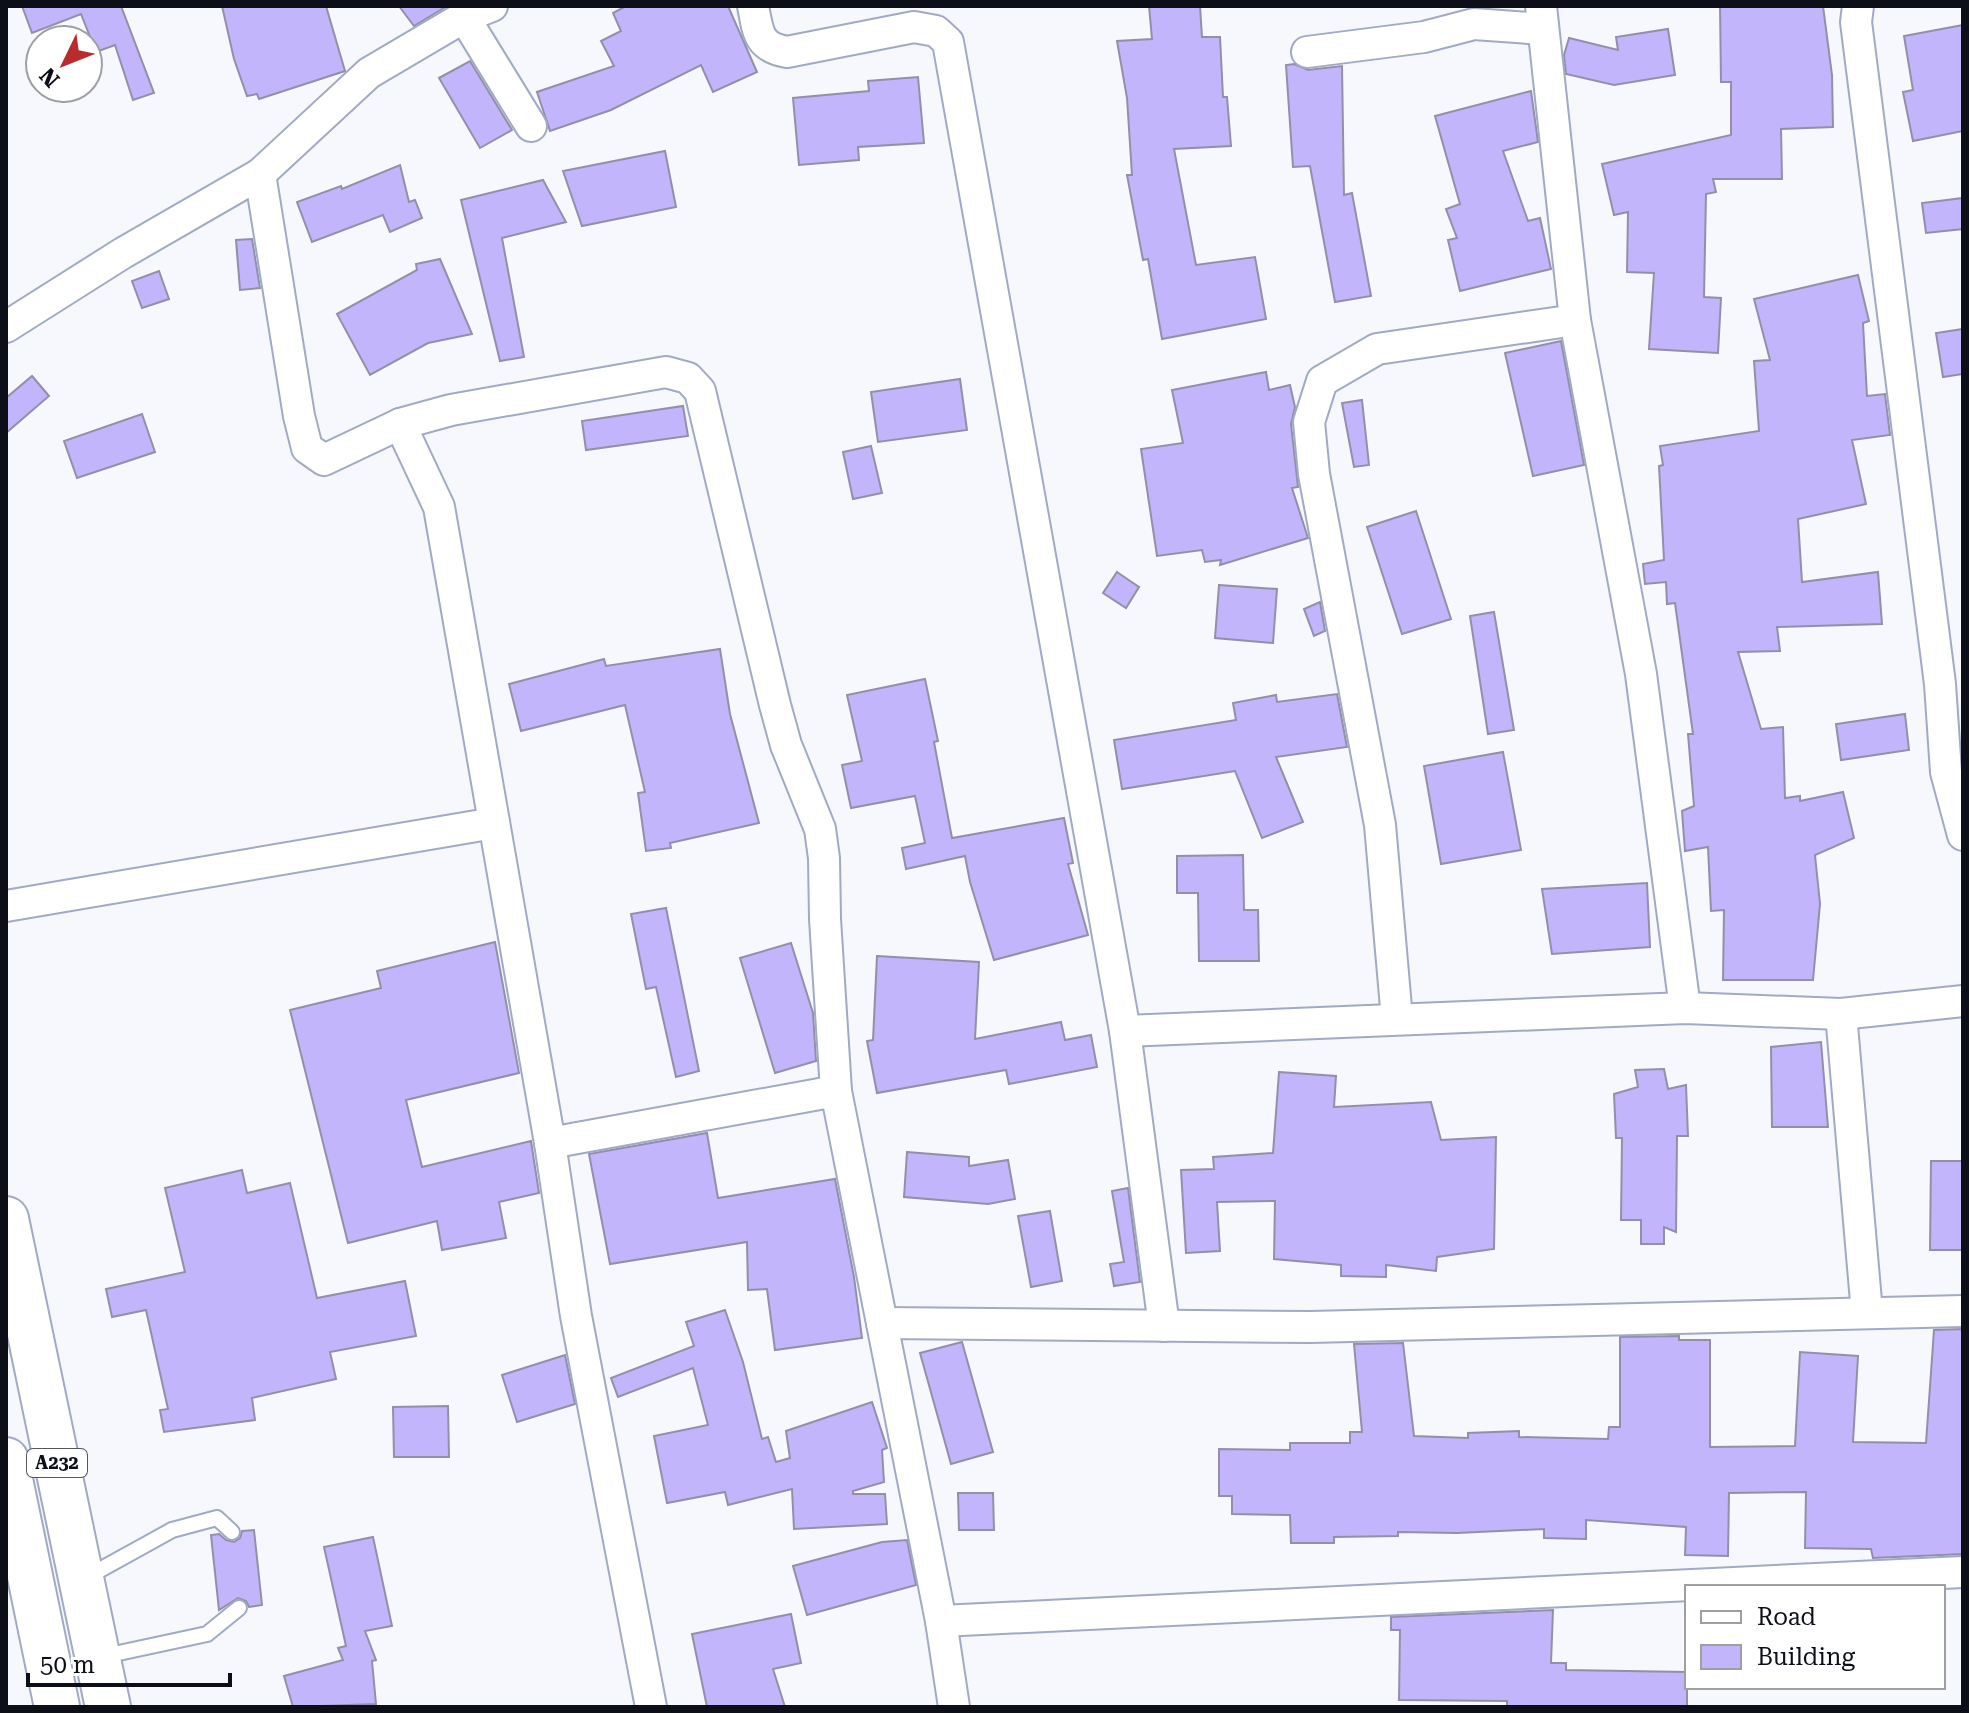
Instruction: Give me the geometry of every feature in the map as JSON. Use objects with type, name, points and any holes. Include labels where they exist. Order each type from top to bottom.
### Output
[{"type":"highway","name":"A232","points":[[6,1219],[108,1707]]},
{"type":"highway","name":"A232","points":[[6,1460],[57,1707]]},
{"type":"highway","points":[[20,1525],[65,1503]]},
{"type":"street","points":[[6,327],[123,253],[260,174],[369,73],[464,17],[492,6]]},
{"type":"street","points":[[753,6],[760,37],[771,49],[787,52],[914,27],[936,31],[948,42],[1125,1031],[1164,1326]]},
{"type":"street","points":[[1858,6],[1856,22],[1940,684],[1946,772],[1963,835]]},
{"type":"street","points":[[464,17],[531,126]]},
{"type":"street","points":[[1307,52],[1424,37],[1474,24],[1542,18],[1575,320],[1641,674],[1685,1008]]},
{"type":"street","points":[[260,174],[299,416],[307,448],[324,460],[400,424],[451,410],[666,372],[688,378],[700,391],[775,705],[786,745],[820,829],[836,1091],[941,1621],[954,1707]]},
{"type":"street","points":[[1397,1019],[1380,825],[1314,474],[1309,422],[1322,381],[1377,349],[1575,320]]},
{"type":"street","points":[[400,424],[439,507],[550,1143],[576,1316],[651,1707]]},
{"type":"street","points":[[6,906],[494,823]]},
{"type":"street","points":[[1125,1031],[1685,1008],[1841,1014],[1963,1001]]},
{"type":"street","points":[[1841,1014],[1867,1313]]},
{"type":"street","points":[[550,1143],[836,1091]]},
{"type":"street","points":[[882,1323],[1310,1327],[1963,1311]]},
{"type":"street","points":[[1692,1585],[1963,1572]]},
{"type":"street","points":[[941,1621],[1685,1585]]},
{"type":"lane","points":[[80,1580],[172,1530],[217,1518],[232,1532]]},
{"type":"lane","points":[[96,1658],[207,1634],[239,1608]]},
{"type":"building","points":[[22,6],[121,6],[154,93],[133,100],[115,45],[104,49],[104,24],[85,24],[81,14],[55,24],[29,24]]},
{"type":"building","points":[[222,6],[326,6],[345,71],[259,99],[257,94],[247,96],[234,59]]},
{"type":"building","points":[[399,6],[447,6],[414,26]]},
{"type":"building","points":[[626,6],[728,6],[757,72],[713,92],[701,65],[611,110],[550,131],[537,92],[614,66],[601,41],[621,31],[613,13]]},
{"type":"building","points":[[1149,6],[1200,6],[1202,37],[1220,37],[1223,97],[1227,97],[1231,146],[1174,149],[1196,265],[1255,257],[1266,319],[1162,339],[1148,259],[1143,260],[1127,175],[1132,175],[1127,98],[1117,41],[1152,39]]},
{"type":"building","points":[[1720,6],[1823,6],[1832,75],[1833,127],[1781,129],[1782,179],[1713,179],[1716,192],[1706,194],[1704,297],[1721,298],[1718,353],[1649,349],[1654,273],[1627,272],[1628,212],[1614,215],[1602,164],[1731,135],[1731,82],[1721,82]]},
{"type":"building","points":[[1963,25],[1963,131],[1913,141],[1903,92],[1913,90],[1904,36]]},
{"type":"building","points":[[1668,29],[1675,75],[1614,85],[1566,74],[1564,55],[1569,38],[1618,50],[1616,37]]},
{"type":"building","points":[[470,61],[512,130],[480,148],[439,78]]},
{"type":"building","points":[[1294,64],[1308,70],[1342,66],[1344,195],[1352,193],[1371,296],[1335,302],[1310,166],[1293,167],[1286,65]]},
{"type":"building","points":[[918,77],[924,143],[858,147],[859,160],[799,165],[793,98],[869,91],[868,81]]},
{"type":"building","points":[[1531,91],[1538,142],[1503,151],[1528,221],[1540,218],[1551,269],[1460,291],[1448,240],[1457,238],[1446,209],[1460,204],[1435,116]]},
{"type":"building","points":[[665,151],[676,207],[582,226],[563,171]]},
{"type":"building","points":[[400,165],[409,202],[415,200],[422,218],[390,232],[383,215],[312,242],[297,202],[341,186],[342,189]]},
{"type":"building","points":[[543,180],[566,222],[502,238],[524,357],[500,361],[461,200]]},
{"type":"building","points":[[1963,198],[1963,229],[1926,233],[1922,203]]},
{"type":"building","points":[[252,239],[260,288],[240,290],[236,240]]},
{"type":"building","points":[[440,259],[472,334],[428,343],[370,375],[337,314],[417,270],[416,264]]},
{"type":"building","points":[[159,271],[169,299],[142,308],[132,281]]},
{"type":"building","points":[[1858,275],[1869,321],[1863,323],[1867,396],[1885,394],[1890,435],[1852,440],[1866,504],[1798,519],[1802,582],[1878,572],[1882,624],[1777,627],[1780,651],[1738,652],[1761,729],[1783,727],[1785,798],[1800,796],[1800,801],[1843,792],[1854,838],[1815,855],[1820,904],[1813,980],[1723,980],[1724,910],[1711,911],[1708,847],[1685,851],[1682,811],[1694,806],[1688,734],[1693,734],[1675,603],[1667,604],[1666,582],[1645,584],[1643,564],[1664,560],[1660,446],[1759,431],[1754,361],[1770,360],[1754,299]]},
{"type":"building","points":[[1963,329],[1963,374],[1943,377],[1936,333]]},
{"type":"building","points":[[1561,341],[1584,465],[1533,476],[1505,353]]},
{"type":"building","points":[[1266,372],[1269,390],[1290,385],[1295,407],[1291,424],[1298,487],[1292,488],[1308,538],[1220,565],[1221,560],[1205,562],[1202,550],[1157,556],[1141,449],[1183,443],[1172,390]]},
{"type":"building","points":[[32,376],[49,396],[6,433],[6,398]]},
{"type":"building","points":[[960,379],[967,430],[878,442],[871,392]]},
{"type":"building","points":[[1362,400],[1369,465],[1354,467],[1342,403]]},
{"type":"building","points":[[683,406],[688,436],[586,450],[582,421]]},
{"type":"building","points":[[142,414],[155,452],[77,478],[64,441]]},
{"type":"building","points":[[871,446],[882,493],[853,499],[843,452]]},
{"type":"building","points":[[1416,511],[1451,619],[1402,634],[1367,527]]},
{"type":"building","points":[[1117,572],[1139,587],[1126,608],[1103,593]]},
{"type":"building","points":[[1219,585],[1277,589],[1273,643],[1215,638]]},
{"type":"building","points":[[1320,602],[1325,631],[1314,636],[1304,609]]},
{"type":"building","points":[[1494,612],[1514,730],[1488,734],[1470,616]]},
{"type":"building","points":[[720,649],[730,714],[759,823],[670,843],[671,848],[646,851],[638,793],[645,792],[625,705],[521,731],[509,684],[604,659],[606,666]]},
{"type":"building","points":[[925,679],[938,741],[934,742],[952,838],[1064,818],[1073,863],[1068,864],[1088,935],[994,960],[965,856],[906,869],[902,848],[925,843],[915,796],[851,808],[842,765],[862,761],[847,695]]},
{"type":"building","points":[[1337,694],[1347,747],[1276,757],[1303,822],[1262,838],[1235,771],[1122,789],[1114,740],[1236,720],[1233,703],[1276,695],[1277,702]]},
{"type":"building","points":[[1905,714],[1909,750],[1841,760],[1836,724]]},
{"type":"building","points":[[1503,752],[1521,850],[1441,864],[1424,766]]},
{"type":"building","points":[[1243,855],[1244,910],[1258,910],[1259,961],[1199,961],[1198,893],[1177,893],[1177,856]]},
{"type":"building","points":[[1647,883],[1650,947],[1552,954],[1542,889]]},
{"type":"building","points":[[666,908],[699,1071],[676,1077],[656,987],[646,989],[631,914]]},
{"type":"building","points":[[495,942],[519,1073],[406,1100],[422,1167],[531,1141],[539,1193],[499,1202],[506,1238],[442,1250],[437,1221],[348,1243],[290,1010],[381,988],[377,971]]},
{"type":"building","points":[[791,943],[813,1013],[816,1061],[775,1073],[740,958]]},
{"type":"building","points":[[877,956],[979,962],[975,1039],[1061,1022],[1065,1040],[1091,1035],[1097,1067],[1009,1084],[1006,1070],[877,1093],[867,1041],[873,1040]]},
{"type":"building","points":[[1821,1042],[1828,1127],[1772,1127],[1771,1047]]},
{"type":"building","points":[[1664,1069],[1668,1089],[1686,1085],[1688,1136],[1677,1136],[1676,1232],[1664,1227],[1664,1244],[1641,1244],[1641,1220],[1621,1220],[1622,1138],[1616,1138],[1614,1094],[1638,1087],[1635,1070]]},
{"type":"building","points":[[1279,1072],[1336,1076],[1334,1107],[1431,1102],[1441,1140],[1496,1137],[1494,1249],[1437,1257],[1436,1271],[1386,1265],[1386,1277],[1341,1276],[1341,1265],[1274,1259],[1275,1201],[1217,1202],[1220,1251],[1186,1253],[1181,1170],[1214,1169],[1213,1157],[1273,1153]]},
{"type":"building","points":[[707,1133],[718,1198],[835,1179],[862,1338],[775,1350],[767,1289],[748,1290],[747,1242],[610,1264],[589,1154]]},
{"type":"building","points":[[907,1152],[969,1157],[969,1166],[1008,1160],[1015,1199],[988,1204],[904,1197]]},
{"type":"building","points":[[1931,1161],[1963,1161],[1963,1250],[1930,1250]]},
{"type":"building","points":[[242,1170],[247,1193],[290,1183],[317,1298],[405,1281],[416,1336],[330,1352],[336,1379],[252,1398],[255,1420],[164,1432],[160,1410],[168,1409],[146,1310],[112,1317],[106,1289],[185,1272],[165,1188]]},
{"type":"building","points":[[1128,1188],[1140,1282],[1114,1286],[1110,1264],[1124,1262],[1112,1191]]},
{"type":"building","points":[[1050,1211],[1062,1281],[1031,1287],[1018,1216]]},
{"type":"building","points":[[725,1310],[743,1362],[762,1439],[768,1437],[776,1462],[790,1458],[786,1431],[872,1402],[887,1448],[882,1450],[884,1482],[853,1491],[853,1494],[885,1494],[887,1524],[794,1529],[792,1489],[728,1505],[725,1492],[667,1503],[654,1436],[708,1425],[693,1368],[618,1397],[611,1378],[694,1346],[686,1322]]},
{"type":"building","points":[[1963,1329],[1963,1554],[1873,1558],[1871,1549],[1805,1548],[1806,1492],[1729,1493],[1728,1556],[1685,1555],[1686,1527],[1586,1520],[1586,1539],[1544,1538],[1544,1529],[1398,1532],[1398,1536],[1334,1537],[1334,1543],[1291,1543],[1290,1515],[1232,1514],[1232,1496],[1219,1496],[1219,1449],[1290,1450],[1290,1443],[1350,1443],[1350,1432],[1362,1432],[1354,1344],[1403,1343],[1414,1436],[1468,1438],[1468,1433],[1519,1431],[1519,1437],[1608,1439],[1609,1427],[1620,1427],[1620,1337],[1679,1336],[1679,1340],[1710,1340],[1710,1447],[1795,1446],[1800,1352],[1858,1356],[1853,1442],[1926,1443],[1934,1330]]},
{"type":"building","points":[[962,1342],[993,1452],[951,1464],[920,1353]]},
{"type":"building","points":[[565,1355],[575,1404],[517,1422],[502,1375]]},
{"type":"building","points":[[448,1406],[449,1457],[394,1457],[393,1407]]},
{"type":"building","points":[[958,1493],[993,1493],[994,1530],[959,1530]]},
{"type":"building","points":[[254,1530],[262,1605],[249,1607],[246,1601],[238,1598],[219,1610],[211,1535],[219,1534],[234,1542],[240,1538],[242,1531]]},
{"type":"building","points":[[373,1537],[392,1626],[365,1631],[376,1660],[372,1661],[376,1704],[293,1707],[284,1676],[343,1660],[338,1648],[346,1646],[324,1547]]},
{"type":"building","points":[[907,1540],[916,1585],[807,1615],[793,1566],[882,1542]]},
{"type":"building","points":[[1553,1610],[1551,1663],[1566,1663],[1566,1670],[1685,1672],[1687,1707],[1507,1707],[1507,1701],[1399,1700],[1400,1630],[1391,1630],[1391,1617]]},
{"type":"building","points":[[791,1614],[801,1663],[773,1669],[785,1707],[707,1707],[692,1634]]}]
